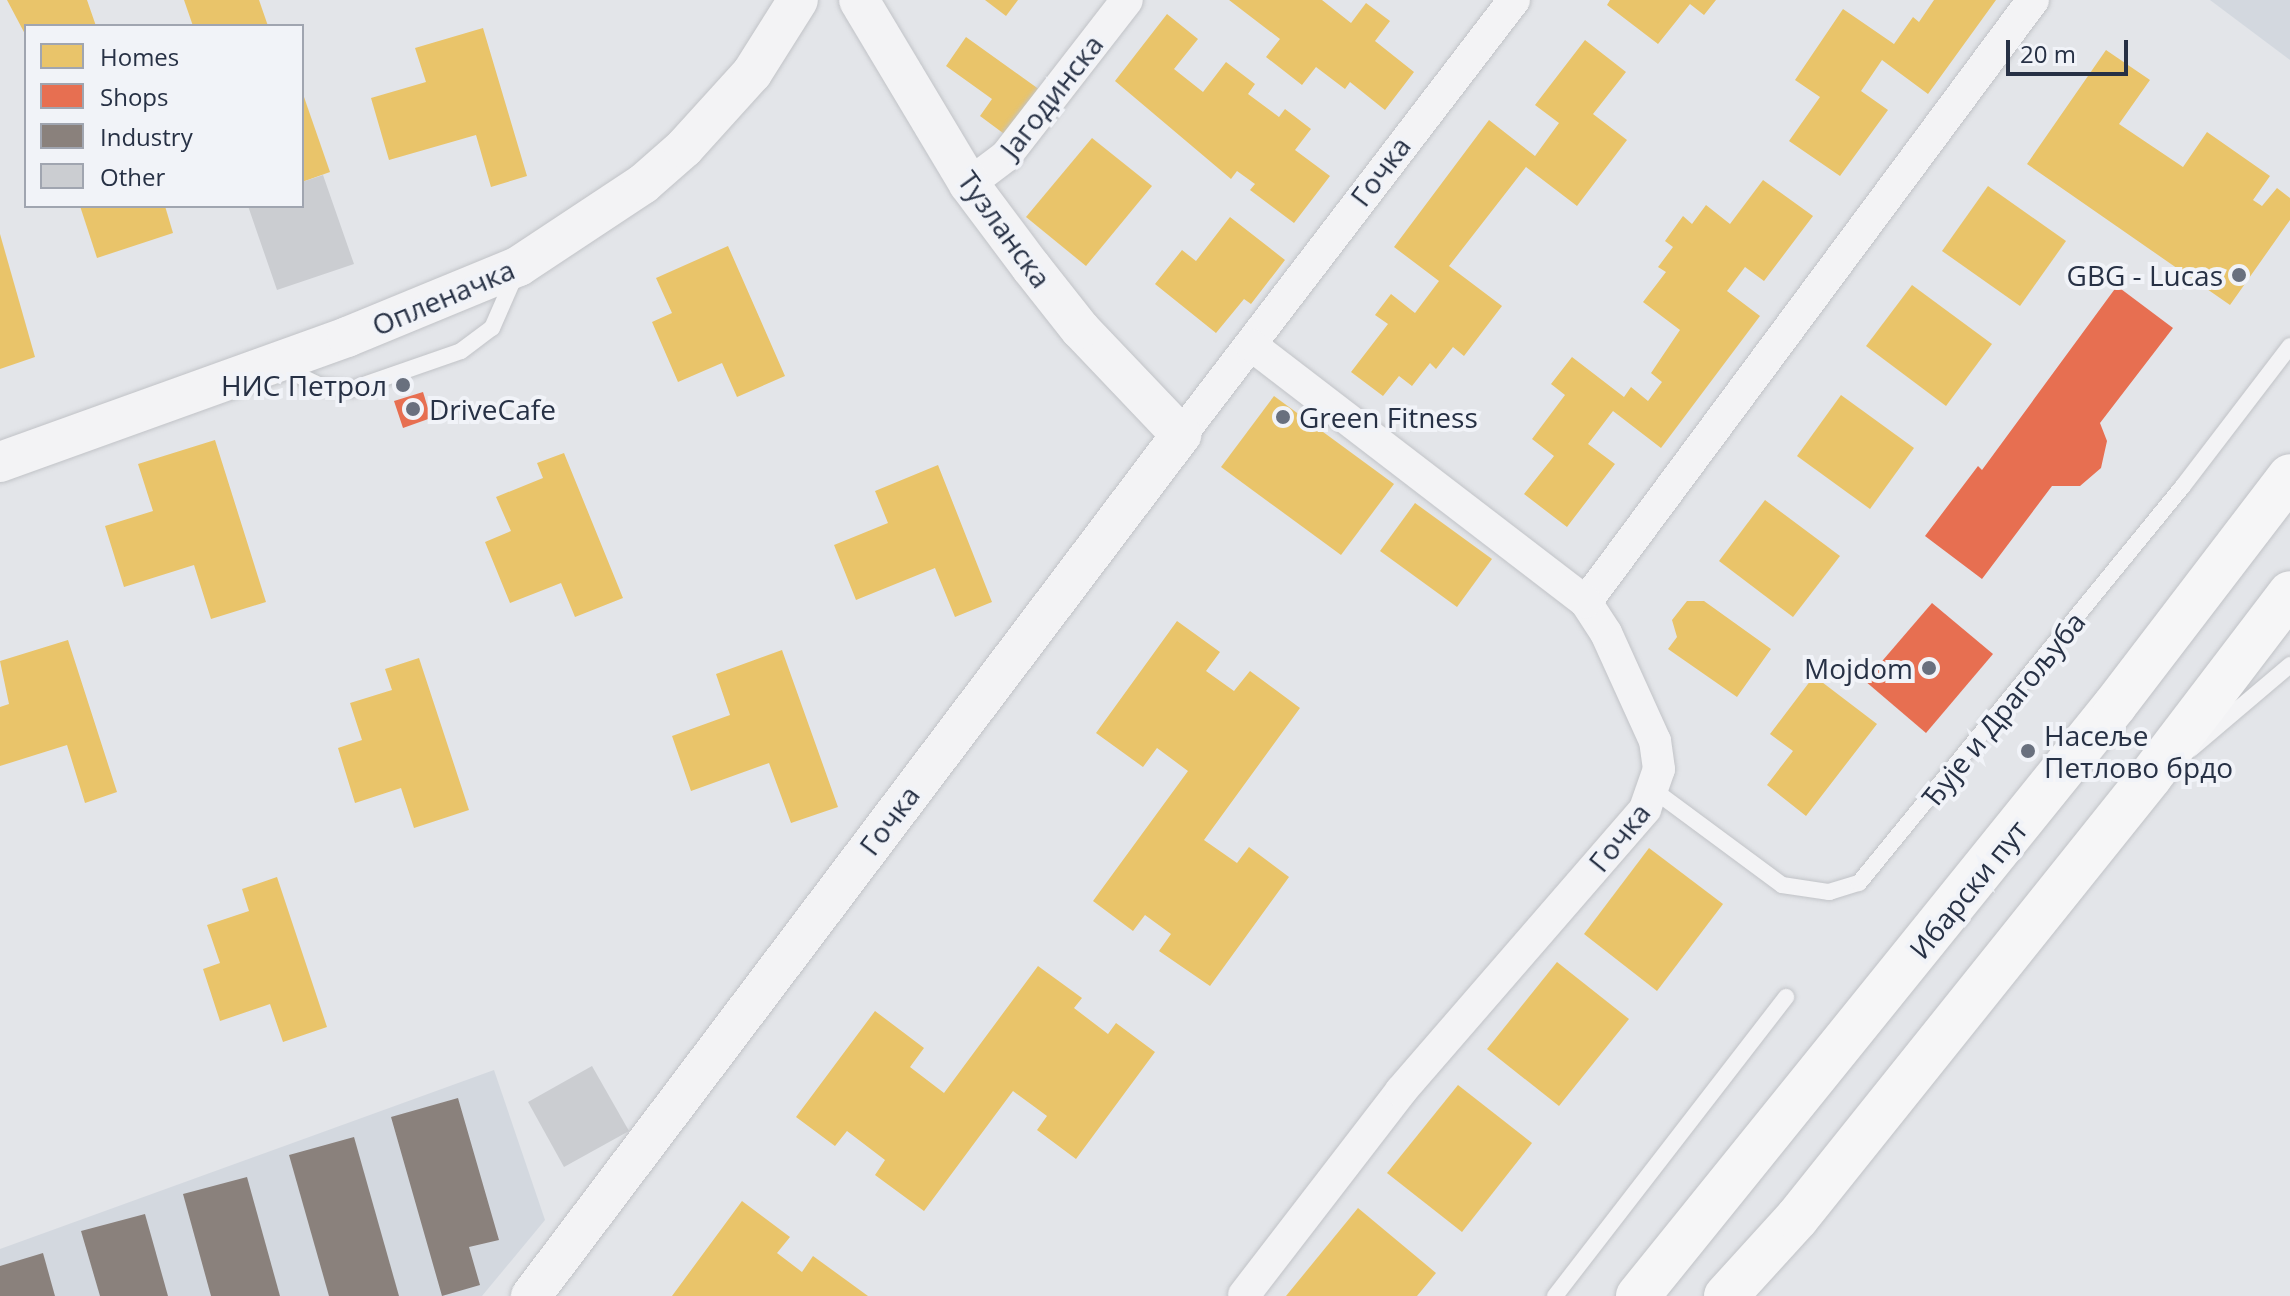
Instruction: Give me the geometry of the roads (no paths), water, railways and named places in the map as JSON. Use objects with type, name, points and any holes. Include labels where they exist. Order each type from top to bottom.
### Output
[{"type":"main road","name":"Ибарски пут","points":[[1638,1296],[2115,705],[2290,476]]},
{"type":"main road","points":[[1726,1296],[1797,1218],[2150,777],[2290,593]]},
{"type":"street","name":"Опленачка","points":[[0,462],[273,364],[519,266],[643,184],[684,148],[752,73],[798,0]]},
{"type":"street","name":"Тузланска","points":[[859,0],[969,184],[1080,329],[1181,435]]},
{"type":"street","name":"Јагодинска","points":[[969,184],[1006,156],[1127,0]]},
{"type":"street","name":"Гочка","points":[[531,1296],[1181,435],[1514,0]]},
{"type":"street","points":[[1586,602],[2033,0]]},
{"type":"street","name":"Гочка","points":[[1244,1295],[1401,1091],[1655,791],[1655,741],[1606,633],[1586,602],[1251,345]]},
{"type":"lane","points":[[273,364],[321,386],[352,389],[461,351],[492,328],[519,266]]},
{"type":"lane","name":"Ђује и Драгољуба","points":[[1655,791],[1782,885],[1829,892],[1859,883],[2183,486],[2290,346]]},
{"type":"lane","points":[[2150,777],[2211,735],[2290,665]]},
{"type":"lane","points":[[1555,1296],[1786,997]]},
{"type":"place","name":"GBG - Lucas","points":[[2239,275]]},
{"type":"place","name":"НИС Петрол","points":[[403,385]]},
{"type":"place","name":"DriveCafe","points":[[413,409]]},
{"type":"place","name":"Green Fitness","points":[[1283,417]]},
{"type":"place","name":"Mojdom","points":[[1929,668]]},
{"type":"place","name":"Насеље Петлово брдо","points":[[2028,751]]}]
